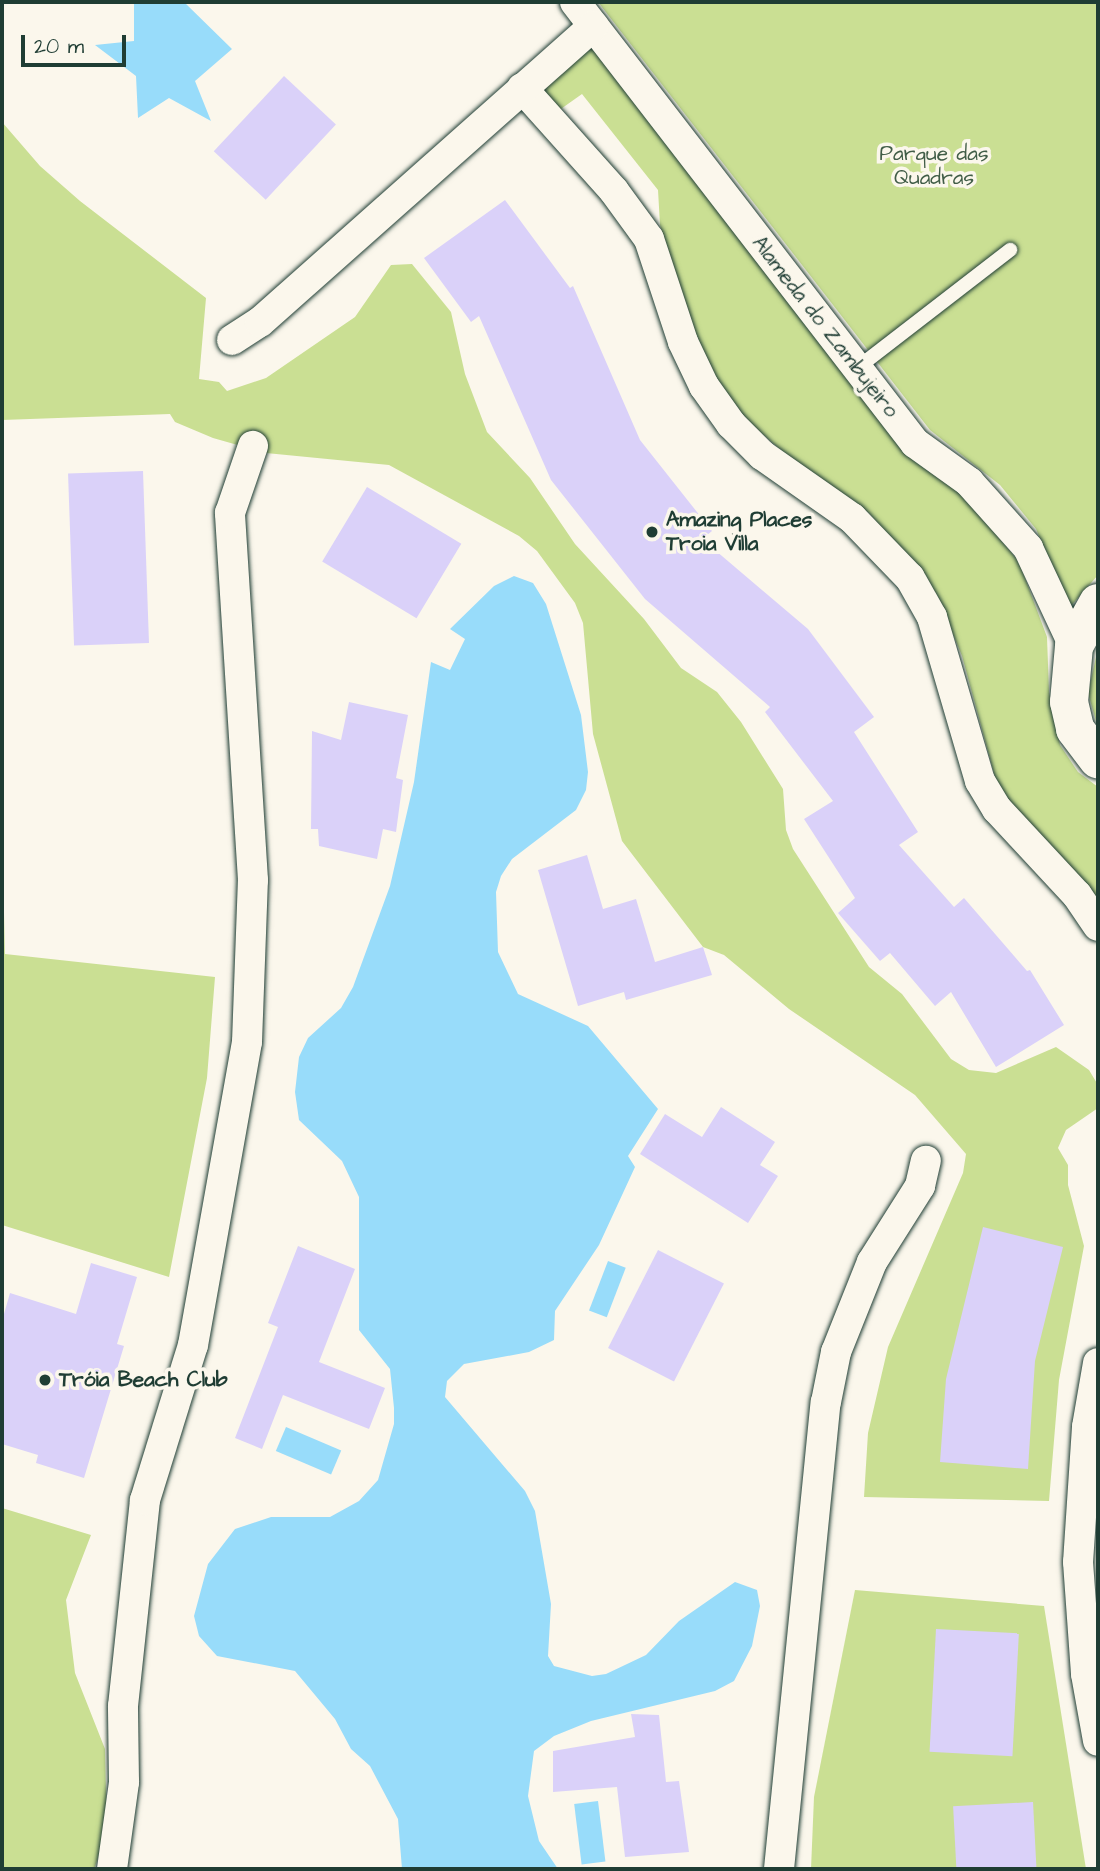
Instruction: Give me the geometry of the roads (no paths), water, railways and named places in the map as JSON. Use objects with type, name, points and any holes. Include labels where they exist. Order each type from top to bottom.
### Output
[{"type":"main road","points":[[1098,603],[1074,646],[1069,702],[1075,729],[1098,759]]},
{"type":"street","name":"Alameda do Zambujeiro","points":[[575,2],[855,369],[915,443],[969,482],[1028,548],[1074,646]]},
{"type":"street","points":[[232,340],[260,322],[593,26]]},
{"type":"street","points":[[522,89],[614,191],[649,239],[683,341],[704,387],[731,424],[762,455],[852,518],[910,578],[932,617],[980,781],[997,809],[1077,895],[1098,926]]},
{"type":"street","points":[[112,1869],[124,1782],[123,1706],[145,1500],[193,1345],[247,1042],[253,880],[230,513],[253,446]]},
{"type":"street","points":[[779,1869],[831,1377],[852,1304],[872,1262],[920,1186],[926,1161]]},
{"type":"street","points":[[1098,1363],[1087,1427],[1078,1562],[1086,1674],[1098,1741]]},
{"type":"lane","points":[[855,369],[1010,250]]},
{"type":"water","points":[[134,2],[184,2],[232,49],[195,81],[211,121],[169,98],[138,118],[136,76],[95,45],[134,41]]},
{"type":"water","points":[[514,576],[533,583],[546,604],[581,715],[588,772],[586,790],[576,810],[512,859],[501,876],[496,892],[498,952],[518,994],[588,1026],[658,1109],[628,1156],[635,1167],[599,1245],[555,1311],[554,1340],[529,1352],[464,1364],[447,1381],[445,1397],[525,1491],[535,1511],[551,1604],[548,1656],[554,1666],[592,1676],[606,1674],[646,1655],[679,1621],[735,1582],[757,1590],[760,1606],[752,1646],[734,1681],[715,1691],[591,1721],[554,1736],[534,1751],[528,1796],[539,1841],[558,1869],[402,1869],[398,1819],[370,1766],[351,1749],[335,1719],[295,1671],[217,1656],[199,1636],[194,1616],[208,1564],[235,1529],[271,1517],[330,1517],[359,1501],[378,1480],[394,1424],[394,1408],[390,1369],[359,1330],[359,1197],[342,1161],[299,1120],[295,1092],[299,1057],[308,1038],[341,1008],[353,987],[390,886],[414,782],[431,662],[450,670],[465,639],[450,629],[494,586]]},
{"type":"water","points":[[608,1261],[626,1268],[607,1317],[589,1310]]},
{"type":"water","points":[[286,1427],[341,1450],[331,1474],[276,1451]]},
{"type":"water","points":[[598,1801],[605,1862],[582,1864],[574,1804]]},
{"type":"place","name":"Amazing Places Troia Villa","points":[[652,532]]},
{"type":"place","name":"Tróia Beach Club","points":[[45,1380]]},
{"type":"park label","name":"Parque das Quadras","points":[[934,166]]}]
